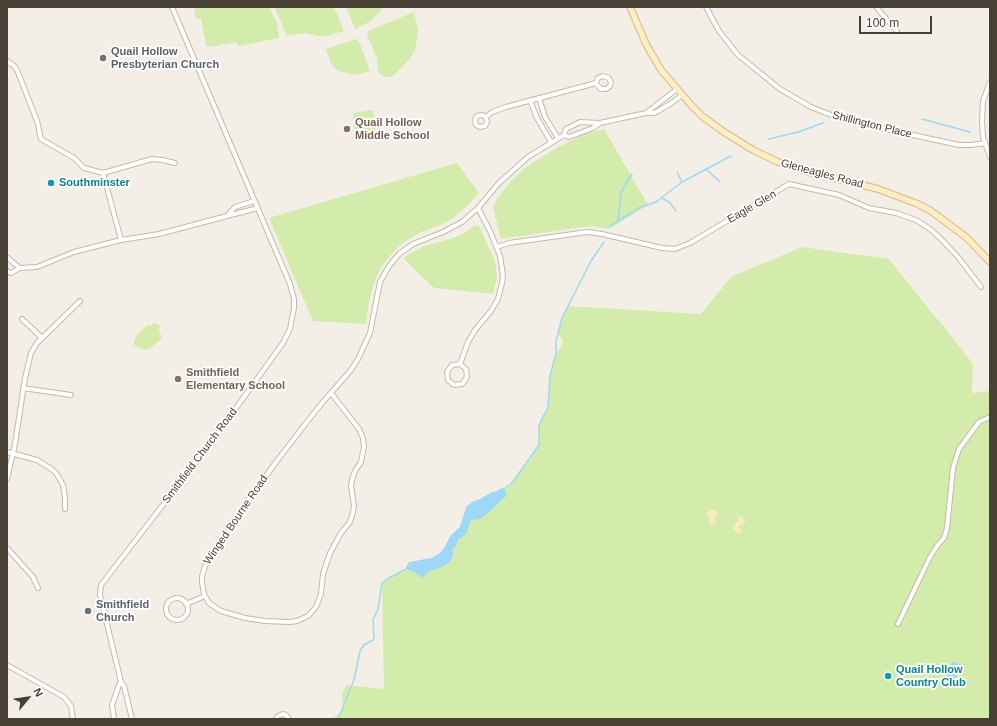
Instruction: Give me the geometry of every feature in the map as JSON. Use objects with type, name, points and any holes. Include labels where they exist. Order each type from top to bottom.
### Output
[{"type":"street","name":"Smithfield Church Road","points":[[132,719],[124,686],[121,682],[100,595],[102,585],[158,513],[283,343],[292,322],[294,308],[292,290],[172,7]]},
{"type":"street","name":"Gleneagles Road","points":[[630,7],[639,30],[653,57],[677,89],[702,116],[724,132],[753,150],[772,159],[806,171],[884,191],[908,199],[931,211],[966,237],[990,262]]},
{"type":"street","name":"Shillington Place","points":[[706,7],[718,31],[738,55],[780,89],[811,107],[844,120],[945,142],[968,145],[985,143]]},
{"type":"street","points":[[876,7],[897,32]]},
{"type":"street","points":[[7,62],[14,66],[17,70],[37,121],[41,139],[74,158],[84,168],[103,173],[152,159],[175,163]]},
{"type":"street","points":[[990,82],[983,101],[982,129],[990,157]]},
{"type":"street","points":[[486,117],[492,112],[530,100],[596,83]]},
{"type":"street","name":"Winged Bourne Road","points":[[646,113],[677,89]]},
{"type":"street","name":"Winged Bourne Road","points":[[564,135],[566,129],[580,122],[600,123],[658,111],[682,95]]},
{"type":"street","points":[[539,98],[545,117],[558,138]]},
{"type":"street","points":[[530,100],[537,118],[551,142]]},
{"type":"street","name":"Winged Bourne Road","points":[[205,596],[202,576],[205,566],[258,486],[310,418],[351,370],[365,344],[373,321],[377,291],[380,282],[389,266],[399,254],[413,244],[453,228],[478,208],[511,171],[528,157],[551,142],[564,135],[569,137],[575,135],[593,128],[600,123]]},
{"type":"street","points":[[103,173],[121,240]]},
{"type":"street","name":"Eagle Glen","points":[[497,247],[509,243],[587,232],[662,248],[675,249],[690,243],[789,184],[839,195],[869,208],[896,213],[916,220],[930,229],[941,239],[982,286]]},
{"type":"street","points":[[227,216],[235,207],[254,201]]},
{"type":"street","points":[[7,257],[20,268],[37,268],[74,252],[121,240],[159,234],[258,208]]},
{"type":"street","points":[[460,364],[468,342],[479,325],[491,311],[500,293],[503,274],[497,247],[478,208]]},
{"type":"street","points":[[7,271],[12,273],[20,268]]},
{"type":"street","points":[[7,479],[13,453],[28,360],[31,353],[42,338],[80,301]]},
{"type":"street","points":[[22,319],[42,338]]},
{"type":"street","points":[[460,364],[466,369],[467,377],[462,384],[454,385],[448,380],[447,372],[452,365],[460,364]]},
{"type":"street","points":[[23,388],[71,395]]},
{"type":"street","points":[[186,604],[205,596],[212,605],[221,611],[246,618],[265,621],[290,622],[297,621],[308,616],[316,607],[321,594],[323,574],[330,553],[335,543],[350,522],[354,512],[351,486],[355,471],[361,462],[364,447],[363,438],[359,429],[331,393]]},
{"type":"street","points":[[898,624],[928,559],[944,538],[947,528],[953,468],[959,449],[979,422],[990,417]]},
{"type":"street","points":[[7,452],[41,462],[56,473],[64,489],[65,509]]},
{"type":"street","points":[[8,552],[33,576],[38,588]]},
{"type":"street","points":[[180,599],[186,604],[187,612],[182,619],[174,620],[167,614],[166,606],[172,600],[180,599]]},
{"type":"street","points":[[7,665],[64,697],[71,706],[73,719]]},
{"type":"street","points":[[114,719],[112,705],[118,685],[121,682]]},
{"type":"street","points":[[276,719],[278,716],[283,714],[289,719]]},
{"type":"green space","points":[[194,7],[269,7],[277,23],[279,38],[238,46],[237,42],[210,47],[206,45],[201,18],[196,19]]},
{"type":"green space","points":[[279,7],[334,7],[344,31],[327,36],[318,36],[305,33],[287,36],[275,9]]},
{"type":"green space","points":[[346,7],[383,7],[371,21],[355,29]]},
{"type":"green space","points":[[414,12],[418,30],[415,51],[398,71],[391,77],[385,77],[378,72],[377,58],[367,35],[368,31]]},
{"type":"green space","points":[[356,39],[359,41],[370,71],[354,75],[338,71],[331,64],[326,49]]},
{"type":"green space","points":[[373,110],[376,130],[355,133],[353,113]]},
{"type":"green space","points":[[604,129],[648,205],[609,229],[593,226],[581,227],[501,239],[493,208],[497,199],[510,182],[526,167],[558,147],[585,134]]},
{"type":"green space","points":[[457,163],[479,193],[453,218],[409,239],[398,247],[389,257],[381,267],[373,285],[366,324],[313,321],[269,218]]},
{"type":"green space","points":[[474,226],[478,226],[480,228],[495,261],[497,278],[493,294],[434,288],[403,258],[422,247],[463,234]]},
{"type":"green space","points":[[802,247],[889,259],[973,364],[972,393],[990,391],[990,719],[331,719],[343,709],[342,694],[346,685],[384,689],[382,583],[406,569],[410,563],[439,560],[464,525],[468,508],[509,487],[539,445],[539,425],[548,407],[550,376],[553,361],[563,342],[558,333],[567,306],[701,314],[731,277]]},
{"type":"green space","points":[[154,323],[160,326],[159,330],[162,338],[151,348],[145,350],[134,345],[137,335],[147,325],[151,326]]},
{"type":"sand","points":[[710,510],[716,510],[717,515],[717,517],[713,516],[716,521],[713,525],[708,523],[711,518],[707,517],[707,513]]},
{"type":"sand","points":[[738,516],[743,517],[746,521],[738,527],[742,530],[740,533],[737,533],[733,528],[735,523],[739,521],[737,519]]},
{"type":"water","points":[[502,488],[507,495],[480,519],[471,520],[466,534],[458,540],[453,549],[453,557],[449,563],[438,569],[429,571],[422,578],[414,572],[406,569],[409,562],[431,558],[440,553],[451,535],[460,527],[466,507],[472,502]]},
{"type":"water","points":[[953,661],[961,665],[955,680],[946,676]]},
{"type":"waterway","points":[[922,119],[970,132]]},
{"type":"waterway","points":[[769,139],[798,132],[823,123]]},
{"type":"waterway","points":[[610,226],[639,208],[656,202],[682,182],[731,156]]},
{"type":"waterway","points":[[706,169],[720,182]]},
{"type":"waterway","points":[[677,172],[682,182]]},
{"type":"waterway","points":[[618,221],[621,192],[632,174]]},
{"type":"waterway","points":[[662,198],[669,202],[676,211]]},
{"type":"waterway","points":[[504,489],[512,483],[539,445],[539,425],[548,407],[550,376],[556,354],[556,341],[562,318],[591,261],[604,242]]},
{"type":"waterway","points":[[338,719],[354,680],[360,651],[364,645],[374,638],[373,620],[378,609],[382,583],[406,569]]},
{"type":"place","name":"Quail Hollow Presbyterian Church","points":[[103,58]]},
{"type":"place","name":"Quail Hollow Middle School","points":[[347,129]]},
{"type":"place","name":"Southminster","points":[[51,183]]},
{"type":"place","name":"Smithfield Elementary School","points":[[178,379]]},
{"type":"place","name":"Smithfield Church","points":[[88,611]]},
{"type":"place","name":"Quail Hollow Country Club","points":[[888,676]]}]
